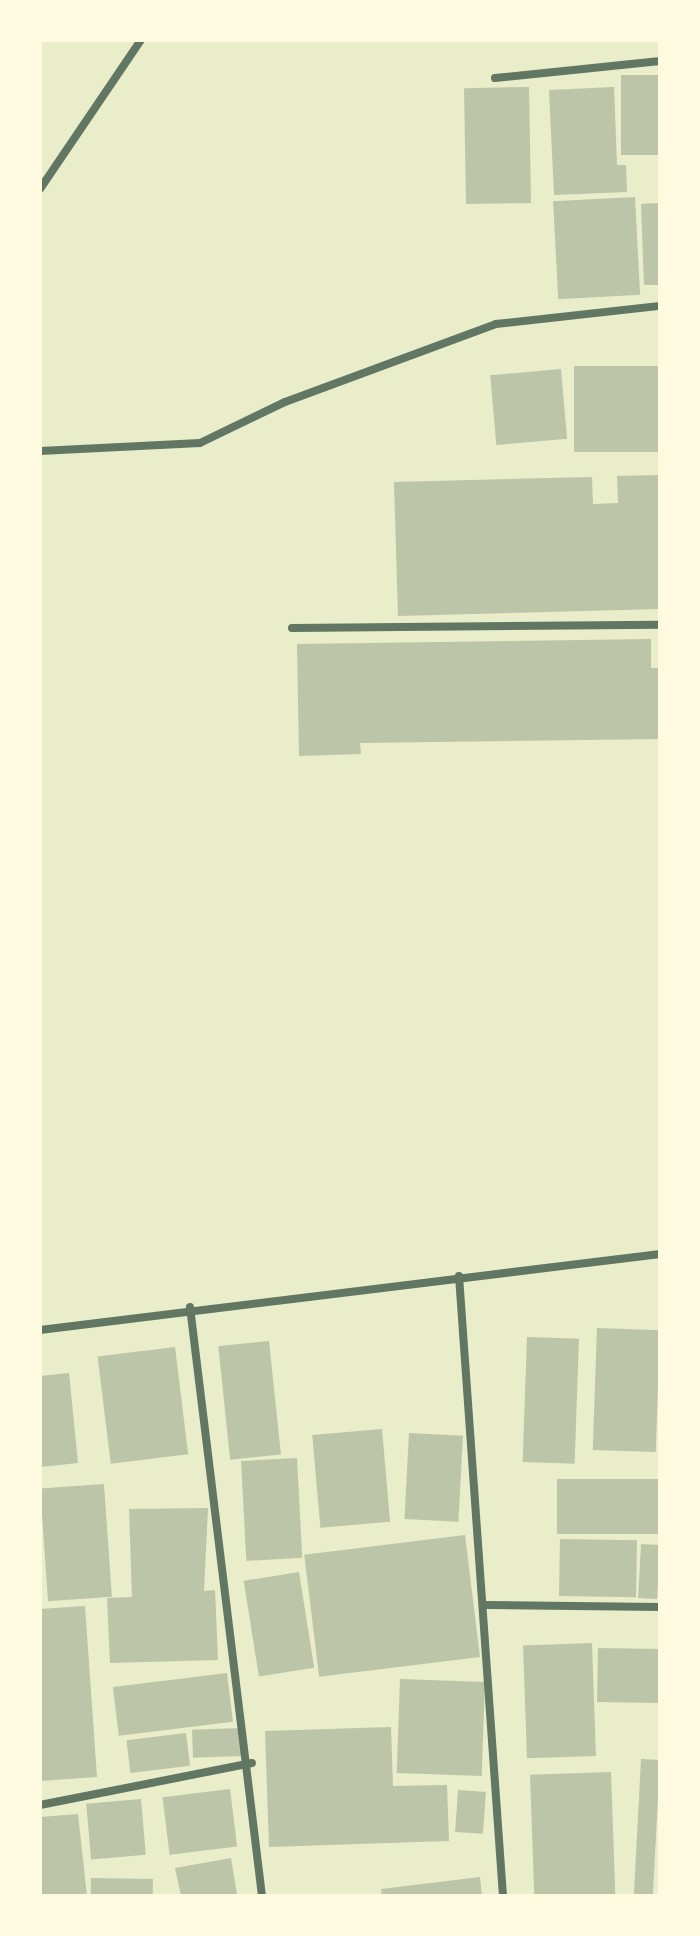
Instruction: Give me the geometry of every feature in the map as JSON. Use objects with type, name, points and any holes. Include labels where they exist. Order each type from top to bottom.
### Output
[{"type":"street","points":[[40,189],[141,40]]},
{"type":"street","points":[[495,78],[660,61]]},
{"type":"street","points":[[40,451],[200,443],[285,402],[496,324],[660,306]]},
{"type":"street","points":[[292,628],[660,625]]},
{"type":"street","points":[[40,1330],[190,1307],[660,1254]]},
{"type":"street","points":[[459,1276],[488,1605],[503,1896]]},
{"type":"street","points":[[190,1307],[252,1763],[262,1896]]},
{"type":"street","points":[[488,1605],[660,1607]]},
{"type":"street","points":[[40,1805],[252,1763]]},
{"type":"building","points":[[621,75],[660,75],[660,155],[621,155]]},
{"type":"building","points":[[529,87],[531,203],[466,204],[464,88]]},
{"type":"building","points":[[614,87],[617,165],[626,165],[627,192],[554,195],[549,90]]},
{"type":"building","points":[[635,197],[640,295],[558,299],[553,201]]},
{"type":"building","points":[[660,203],[660,285],[644,285],[641,204]]},
{"type":"building","points":[[574,366],[660,366],[660,452],[574,452]]},
{"type":"building","points":[[561,369],[567,439],[496,445],[490,375]]},
{"type":"building","points":[[660,475],[660,609],[398,616],[394,482],[592,477],[593,504],[618,503],[617,476]]},
{"type":"building","points":[[651,639],[651,668],[660,668],[660,739],[360,743],[361,754],[299,756],[297,644]]},
{"type":"building","points":[[597,1328],[660,1330],[656,1452],[593,1450]]},
{"type":"building","points":[[527,1337],[579,1339],[575,1464],[523,1462]]},
{"type":"building","points":[[269,1341],[281,1454],[230,1460],[218,1346]]},
{"type":"building","points":[[175,1347],[188,1454],[111,1464],[98,1357]]},
{"type":"building","points":[[69,1373],[78,1463],[40,1467],[40,1376]]},
{"type":"building","points":[[382,1429],[390,1522],[320,1528],[312,1435]]},
{"type":"building","points":[[409,1433],[463,1436],[458,1522],[404,1519]]},
{"type":"building","points":[[297,1458],[302,1558],[246,1561],[241,1461]]},
{"type":"building","points":[[557,1479],[660,1479],[660,1534],[557,1534]]},
{"type":"building","points":[[104,1484],[112,1597],[48,1601],[40,1488]]},
{"type":"building","points":[[208,1508],[204,1591],[215,1590],[218,1660],[110,1663],[107,1598],[132,1597],[129,1509]]},
{"type":"building","points":[[465,1535],[480,1657],[319,1677],[304,1555]]},
{"type":"building","points":[[560,1539],[637,1540],[636,1597],[559,1596]]},
{"type":"building","points":[[641,1544],[660,1545],[657,1599],[638,1598]]},
{"type":"building","points":[[299,1572],[314,1668],[259,1677],[244,1581]]},
{"type":"building","points":[[85,1606],[97,1777],[40,1781],[40,1609]]},
{"type":"building","points":[[592,1643],[596,1756],[527,1758],[523,1645]]},
{"type":"building","points":[[598,1648],[660,1649],[659,1703],[597,1702]]},
{"type":"building","points":[[227,1673],[233,1722],[119,1736],[113,1687]]},
{"type":"building","points":[[400,1679],[485,1682],[482,1776],[397,1773]]},
{"type":"building","points":[[391,1727],[393,1786],[447,1785],[449,1841],[269,1847],[265,1731]]},
{"type":"building","points":[[242,1728],[243,1756],[193,1758],[192,1730]]},
{"type":"building","points":[[186,1733],[190,1766],[130,1773],[126,1740]]},
{"type":"building","points":[[641,1759],[660,1760],[653,1896],[634,1896]]},
{"type":"building","points":[[611,1772],[615,1896],[534,1896],[530,1775]]},
{"type":"building","points":[[230,1789],[237,1847],[170,1855],[163,1797]]},
{"type":"building","points":[[458,1790],[486,1792],[483,1834],[455,1832]]},
{"type":"building","points":[[141,1799],[146,1855],[91,1860],[86,1804]]},
{"type":"building","points":[[78,1814],[87,1896],[40,1896],[40,1817]]},
{"type":"building","points":[[231,1858],[237,1894],[181,1896],[175,1868]]},
{"type":"building","points":[[480,1877],[482,1896],[382,1896],[381,1889]]},
{"type":"building","points":[[91,1878],[153,1879],[153,1896],[91,1896]]}]
